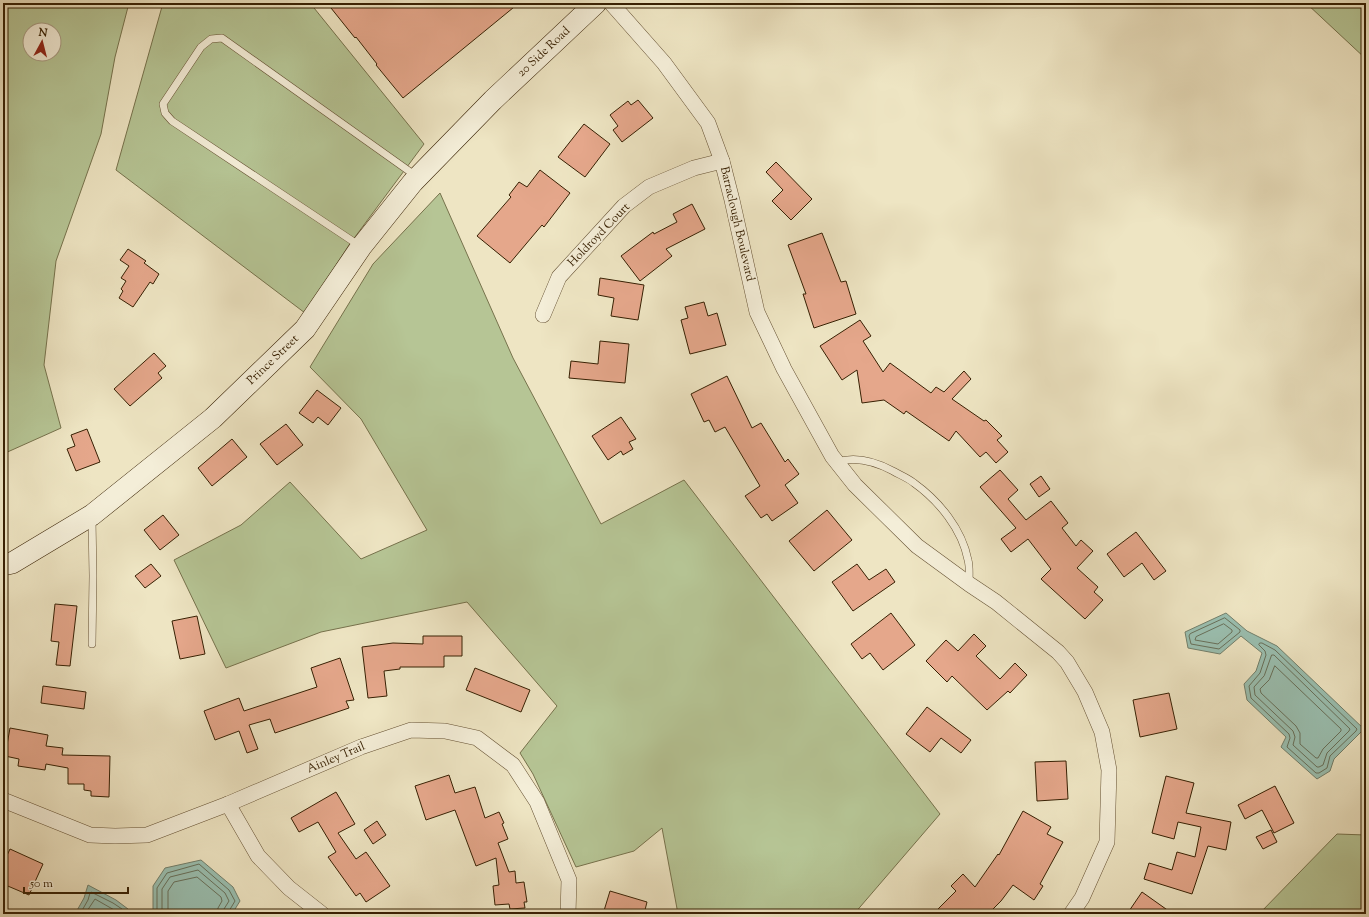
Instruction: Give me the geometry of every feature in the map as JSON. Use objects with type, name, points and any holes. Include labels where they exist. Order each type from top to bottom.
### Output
[{"type":"street","name":"20 Side Road","points":[[493,100],[596,3]]},
{"type":"street","name":"Barraclough Boulevard","points":[[611,3],[664,63],[708,123],[722,161],[757,312],[784,369],[832,456],[855,485],[918,546],[996,602],[1058,652],[1067,662],[1085,692],[1102,732],[1109,770],[1107,842],[1082,898],[1071,914]]},
{"type":"street","name":"Prince Street","points":[[3,565],[12,563],[92,515],[213,418],[305,329],[361,247],[418,178],[493,100]]},
{"type":"street","name":"Holdroyd Court","points":[[544,315],[559,277],[624,206],[649,187],[694,168],[722,161]]},
{"type":"street","name":"Ainley Trail","points":[[3,800],[90,835],[114,836],[147,834],[228,804],[361,747],[411,730],[446,731],[478,738],[513,765],[537,802],[568,880],[568,914]]},
{"type":"street","points":[[228,804],[258,856],[289,888],[322,914]]},
{"type":"lane","points":[[361,247],[172,121],[165,113],[163,104],[201,47],[211,39],[222,38],[418,178]]},
{"type":"lane","points":[[837,462],[847,459],[861,459],[883,466],[914,482],[936,501],[948,516],[961,540],[968,559],[969,584]]},
{"type":"lane","points":[[92,515],[94,576],[92,644]]},
{"type":"shaded area","points":[[3,3],[129,3],[115,57],[101,134],[56,261],[44,365],[61,428],[3,454]]},
{"type":"shaded area","points":[[163,3],[310,3],[424,144],[349,245],[305,313],[116,170]]},
{"type":"shaded area","points":[[1306,3],[1366,3],[1366,59]]},
{"type":"shaded area","points":[[440,193],[513,358],[601,524],[684,480],[940,814],[854,914],[678,914],[662,828],[634,851],[576,867],[533,774],[520,753],[557,706],[467,602],[321,632],[226,668],[174,560],[241,525],[290,482],[361,559],[427,530],[361,419],[310,367],[373,264]]},
{"type":"shaded area","points":[[1337,834],[1366,835],[1366,914],[1259,914]]},
{"type":"water","points":[[1226,613],[1247,631],[1277,646],[1364,729],[1334,759],[1330,771],[1317,779],[1281,747],[1286,737],[1247,700],[1244,684],[1256,671],[1262,653],[1241,636],[1220,654],[1188,648],[1185,632]]},
{"type":"water","points":[[201,860],[233,887],[240,901],[232,914],[153,914],[153,886],[165,868]]},
{"type":"water","points":[[88,885],[116,900],[128,909],[125,914],[75,914],[84,898]]},
{"type":"building","points":[[327,3],[519,3],[403,98],[376,65],[377,64],[356,37],[355,38]]},
{"type":"building","points":[[638,100],[653,118],[622,142],[613,130],[618,126],[610,115],[628,101],[631,105]]},
{"type":"building","points":[[584,124],[610,144],[585,177],[558,157]]},
{"type":"building","points":[[776,162],[812,199],[791,220],[772,201],[783,190],[766,172]]},
{"type":"building","points":[[540,170],[570,193],[544,227],[542,225],[510,263],[477,236],[511,197],[509,195],[519,182],[527,187]]},
{"type":"building","points":[[692,204],[705,229],[666,249],[672,256],[640,281],[621,256],[653,232],[654,234],[677,222],[673,214]]},
{"type":"building","points":[[822,233],[841,282],[846,281],[856,314],[814,328],[803,294],[806,294],[788,245]]},
{"type":"building","points":[[128,249],[146,261],[144,263],[159,274],[153,284],[150,282],[133,307],[119,298],[123,291],[121,289],[126,281],[121,278],[129,266],[120,260]]},
{"type":"building","points":[[600,278],[644,285],[638,320],[611,316],[614,298],[598,295]]},
{"type":"building","points":[[704,302],[708,316],[717,313],[726,345],[690,354],[681,320],[688,318],[685,307]]},
{"type":"building","points":[[860,320],[871,336],[863,341],[883,372],[890,363],[931,393],[936,387],[944,392],[964,371],[971,379],[952,399],[984,421],[986,420],[1002,436],[997,440],[1008,452],[996,463],[986,452],[980,457],[956,431],[949,441],[906,411],[904,414],[884,400],[862,403],[857,370],[842,380],[820,346]]},
{"type":"building","points":[[600,341],[629,344],[625,383],[569,378],[571,361],[598,364]]},
{"type":"building","points":[[154,353],[166,366],[158,373],[162,378],[130,406],[114,389]]},
{"type":"building","points":[[727,376],[752,428],[761,423],[785,462],[788,459],[799,474],[785,485],[798,503],[772,521],[767,514],[761,518],[745,496],[760,486],[725,427],[715,432],[709,420],[704,422],[691,394]]},
{"type":"building","points":[[317,390],[341,408],[328,425],[318,417],[313,423],[299,413]]},
{"type":"building","points":[[621,417],[636,439],[629,442],[633,449],[623,455],[621,451],[608,460],[592,436]]},
{"type":"building","points":[[286,424],[303,445],[277,465],[260,444]]},
{"type":"building","points":[[87,429],[100,462],[76,471],[67,449],[75,446],[71,435]]},
{"type":"building","points":[[232,439],[247,457],[212,486],[198,468]]},
{"type":"building","points":[[1000,470],[1018,490],[1008,499],[1026,520],[1051,501],[1068,523],[1062,528],[1076,546],[1081,540],[1093,551],[1077,568],[1098,587],[1094,592],[1103,600],[1085,619],[1041,579],[1051,569],[1028,539],[1011,552],[1001,539],[1016,528],[980,487]]},
{"type":"building","points":[[1041,476],[1050,489],[1039,497],[1030,484]]},
{"type":"building","points":[[827,510],[852,540],[814,571],[789,541]]},
{"type":"building","points":[[163,515],[179,535],[160,550],[144,530]]},
{"type":"building","points":[[1136,532],[1166,571],[1154,580],[1142,563],[1124,577],[1107,554]]},
{"type":"building","points":[[151,564],[161,576],[145,588],[135,576]]},
{"type":"building","points":[[857,564],[869,580],[886,569],[895,582],[853,611],[832,582]]},
{"type":"building","points":[[55,604],[77,606],[70,666],[56,665],[59,642],[51,641]]},
{"type":"building","points":[[891,613],[915,645],[883,670],[870,653],[862,659],[851,644]]},
{"type":"building","points":[[197,616],[205,654],[180,659],[172,621]]},
{"type":"building","points":[[974,634],[986,646],[976,656],[1000,679],[1015,663],[1027,675],[1010,693],[1008,691],[987,710],[952,676],[947,682],[926,661],[946,640],[958,651]]},
{"type":"building","points":[[423,636],[462,636],[462,656],[444,656],[444,667],[400,667],[400,669],[384,671],[387,696],[368,698],[362,647],[393,643],[423,644]]},
{"type":"building","points":[[340,658],[354,700],[346,701],[349,708],[275,733],[270,719],[249,725],[258,749],[247,753],[239,731],[215,740],[204,711],[239,698],[244,711],[317,687],[311,668]]},
{"type":"building","points":[[475,668],[530,690],[521,712],[466,690]]},
{"type":"building","points":[[43,686],[86,692],[84,709],[41,703]]},
{"type":"building","points":[[1169,693],[1177,729],[1140,737],[1133,700]]},
{"type":"building","points":[[927,707],[971,740],[961,753],[941,738],[930,752],[906,734]]},
{"type":"building","points":[[10,728],[48,735],[46,746],[63,748],[62,755],[110,756],[109,797],[91,796],[91,791],[84,790],[84,784],[68,784],[68,768],[46,764],[45,770],[18,766],[19,759],[5,756]]},
{"type":"building","points":[[1066,761],[1068,799],[1037,801],[1035,762]]},
{"type":"building","points":[[449,775],[455,793],[475,787],[485,818],[499,812],[504,823],[502,824],[508,839],[498,843],[509,872],[515,871],[516,883],[524,882],[527,902],[524,902],[525,908],[510,909],[509,904],[495,905],[493,886],[499,885],[496,858],[476,866],[455,810],[426,820],[415,786]]},
{"type":"building","points":[[1166,776],[1194,783],[1186,813],[1231,822],[1226,850],[1208,846],[1192,894],[1144,879],[1149,863],[1172,870],[1177,852],[1195,857],[1201,827],[1178,822],[1174,839],[1152,833]]},
{"type":"building","points":[[1275,786],[1294,823],[1274,833],[1262,810],[1245,819],[1238,805]]},
{"type":"building","points":[[336,792],[355,824],[338,833],[356,859],[366,852],[390,886],[366,902],[360,893],[356,896],[328,857],[336,852],[318,822],[299,832],[291,818]]},
{"type":"building","points":[[1023,811],[1051,827],[1047,834],[1063,842],[1040,884],[1043,886],[1034,900],[1013,885],[1001,901],[988,914],[933,914],[956,891],[951,886],[963,874],[975,887],[998,854],[999,855]]},
{"type":"building","points":[[377,821],[386,835],[373,844],[364,830]]},
{"type":"building","points":[[1271,830],[1277,842],[1263,849],[1256,837]]},
{"type":"building","points":[[10,849],[43,864],[29,895],[3,884],[3,864]]},
{"type":"building","points":[[610,891],[647,902],[644,914],[603,914]]},
{"type":"building","points":[[1142,892],[1173,914],[1127,914]]}]
